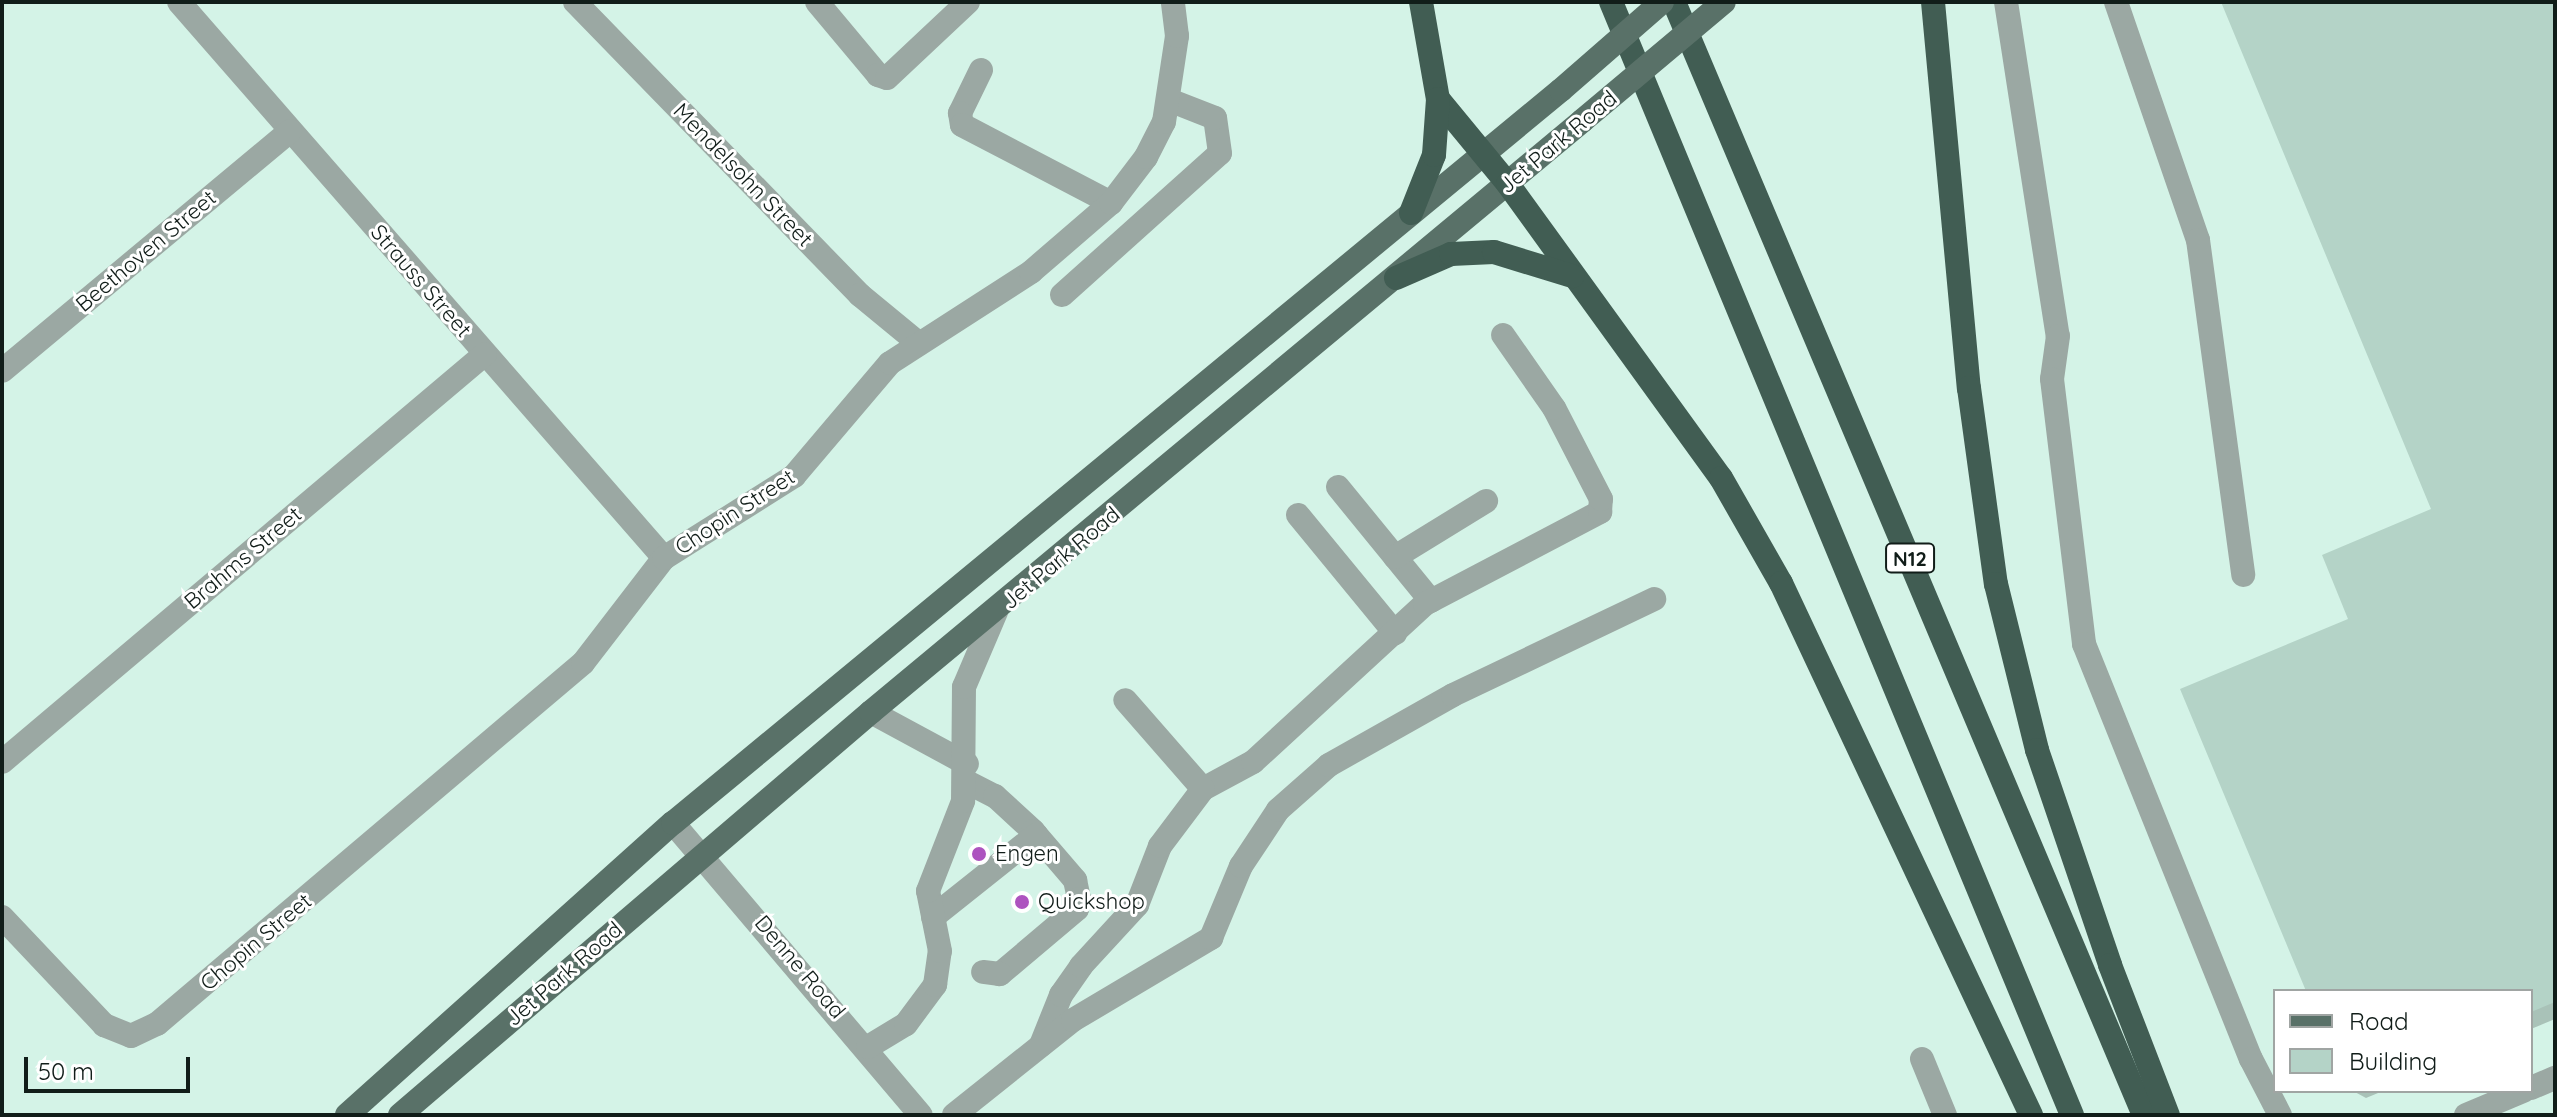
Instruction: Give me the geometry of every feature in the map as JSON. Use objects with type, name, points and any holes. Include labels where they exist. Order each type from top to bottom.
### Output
[{"type":"highway","points":[[1411,213],[1434,155],[1438,99],[1421,2]]},
{"type":"highway","name":"N12","points":[[1611,2],[2072,1115]]},
{"type":"highway","name":"N12","points":[[1674,2],[2144,1115]]},
{"type":"highway","points":[[1933,2],[1969,388],[1996,584],[2037,750],[2101,940],[2168,1115]]},
{"type":"highway","points":[[1438,99],[1508,184],[1721,478],[1781,583],[2031,1115]]},
{"type":"highway","points":[[1396,278],[1451,254],[1494,252],[1572,276]]},
{"type":"main road","name":"Jet Park Road","points":[[347,1115],[673,823],[1561,90],[1662,2]]},
{"type":"main road","name":"Jet Park Road","points":[[400,1115],[871,712],[996,612],[1724,2]]},
{"type":"street","name":"Strauss Street","points":[[179,2],[664,558]]},
{"type":"street","name":"Mendelsohn Street","points":[[575,2],[860,295],[917,342]]},
{"type":"street","points":[[817,2],[878,75],[887,78],[968,2]]},
{"type":"street","name":"Chopin Street","points":[[2,917],[92,1014],[131,1036],[157,1024],[522,719],[601,644],[664,558],[794,476],[867,389],[917,342],[1031,272],[1111,203],[1146,157],[1169,100],[1178,20],[1173,2]]},
{"type":"street","points":[[2006,2],[2058,336],[2052,379],[2084,644],[2251,1059],[2280,1115]]},
{"type":"street","points":[[2116,2],[2198,240],[2243,575]]},
{"type":"street","points":[[981,70],[960,113],[962,125],[1111,203]]},
{"type":"street","points":[[1062,295],[1220,153],[1215,118],[1169,100]]},
{"type":"street","name":"Beethoven Street","points":[[2,371],[290,131]]},
{"type":"street","points":[[1041,1046],[1061,995],[1081,966],[1137,905],[1160,846],[1203,789],[1253,762],[1431,601],[1600,512],[1603,506],[1554,408],[1503,335]]},
{"type":"street","name":"Brahms Street","points":[[2,762],[485,354]]},
{"type":"street","points":[[1338,487],[1431,601]]},
{"type":"street","points":[[1395,557],[1486,501]]},
{"type":"street","points":[[1298,515],[1395,633]]},
{"type":"street","points":[[954,1115],[1109,996],[1211,938],[1241,866],[1278,810],[1329,765],[1467,688],[1654,599]]},
{"type":"street","points":[[868,1047],[906,1024],[927,1002],[940,951],[928,891],[933,872],[958,816],[966,773],[964,687],[996,612]]},
{"type":"street","points":[[1125,700],[1203,789]]},
{"type":"street","points":[[871,712],[966,773],[995,796],[1036,835],[1075,880],[1077,909],[1000,974],[983,972]]},
{"type":"street","name":"Denne Road","points":[[673,823],[868,1047],[921,1115]]},
{"type":"street","points":[[933,917],[1036,835]]},
{"type":"street","points":[[1922,1059],[1945,1115]]},
{"type":"street","points":[[2533,1087],[2555,1078]]},
{"type":"street","points":[[2466,1115],[2518,1093]]},
{"type":"building","points":[[2221,2],[2555,2],[2555,1002],[2533,1011],[2533,989],[2305,989],[2180,689],[2348,619],[2322,555],[2431,509]]},
{"type":"place","name":"Engen","points":[[979,854]]},
{"type":"place","name":"Quickshop","points":[[1022,902]]}]
